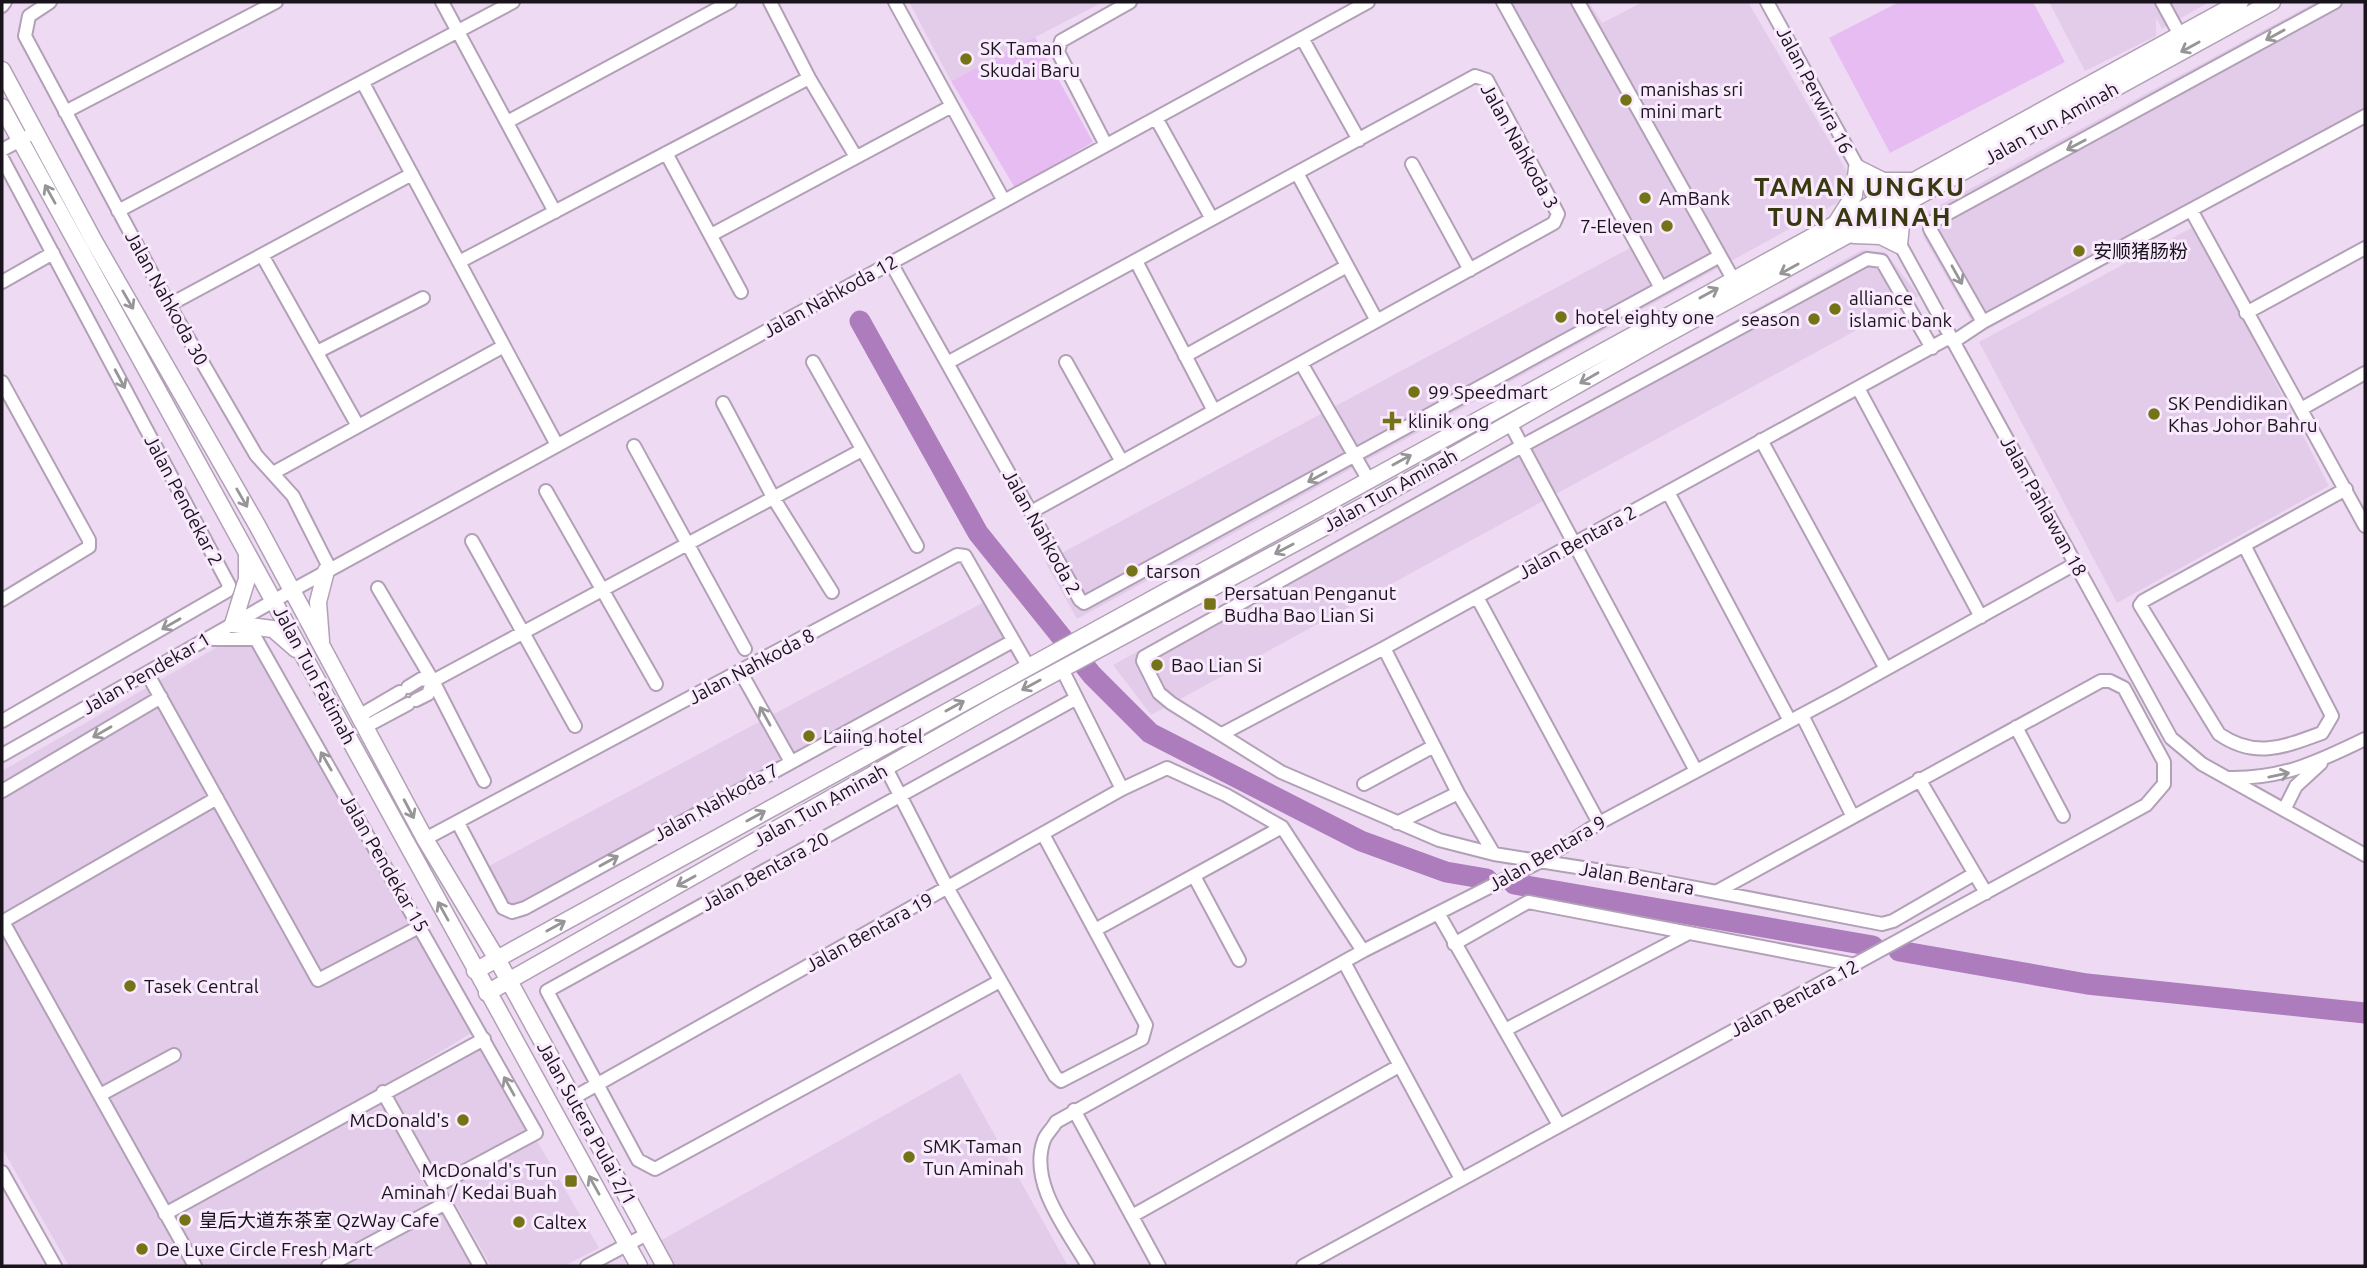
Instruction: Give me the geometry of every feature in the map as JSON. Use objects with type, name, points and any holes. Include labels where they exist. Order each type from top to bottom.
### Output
[{"type":"main road","name":"Jalan Tun Aminah","points":[[487,993],[1062,668],[1848,235],[1922,178],[2240,2]]},
{"type":"main road","name":"Jalan Tun Aminah","points":[[475,971],[1733,279],[1833,227],[1913,200],[2272,2]]},
{"type":"main road","name":"Jalan Tun Fatimah","points":[[2,70],[291,591],[425,839],[509,981]]},
{"type":"main road","name":"Jalan Tun Fatimah","points":[[2,107],[639,1266]]},
{"type":"main road","points":[[1833,227],[1854,195],[1857,168],[1883,181],[1922,178]]},
{"type":"main road","points":[[1848,235],[1871,233],[1899,245],[1901,225],[1913,200]]},
{"type":"main road","points":[[247,550],[247,579],[233,624],[273,629],[305,658]]},
{"type":"main road","points":[[321,649],[318,602],[328,570]]},
{"type":"main road","points":[[362,722],[353,721],[352,730],[374,769],[371,779]]},
{"type":"main road","name":"Jalan Sutera Pulai 2/1","points":[[509,981],[665,1266]]},
{"type":"street","points":[[2,6],[5,2]]},
{"type":"street","name":"Jalan Nahkoda 30","points":[[50,2],[29,16],[25,36],[169,305],[256,456],[293,496],[328,570]]},
{"type":"street","points":[[65,112],[276,2]]},
{"type":"street","points":[[442,2],[555,212]]},
{"type":"street","points":[[118,211],[513,2]]},
{"type":"street","points":[[507,122],[730,2]]},
{"type":"street","points":[[769,2],[809,78],[856,157]]},
{"type":"street","points":[[895,2],[1004,201]]},
{"type":"street","points":[[1106,145],[1058,52],[1061,41],[1071,34],[1130,2]]},
{"type":"street","name":"Jalan Nahkoda 12","points":[[291,591],[1368,2]]},
{"type":"street","points":[[1503,2],[1661,288]]},
{"type":"street","points":[[1578,2],[1733,279]]},
{"type":"street","name":"Jalan Perwira 16","points":[[1767,2],[1880,210]]},
{"type":"street","points":[[1983,322],[1930,229],[1932,222],[2335,2]]},
{"type":"street","points":[[2168,4],[2180,35]]},
{"type":"street","points":[[1302,38],[1359,140]]},
{"type":"street","name":"Jalan Nahkoda 3","points":[[947,363],[1475,76],[1487,80],[1558,214],[1554,223],[1031,512]]},
{"type":"street","points":[[459,262],[809,78]]},
{"type":"street","points":[[363,83],[557,445]]},
{"type":"street","points":[[711,235],[952,106]]},
{"type":"street","name":"Jalan Bentara 2","points":[[1222,734],[1761,440],[2365,116]]},
{"type":"street","points":[[1156,118],[1212,219]]},
{"type":"street","points":[[2,150],[35,132]]},
{"type":"street","points":[[666,153],[741,292]]},
{"type":"street","points":[[2,158],[53,254],[2,282]]},
{"type":"street","points":[[1412,164],[1470,270]]},
{"type":"street","points":[[1297,173],[1377,321]]},
{"type":"street","points":[[169,305],[412,174]]},
{"type":"street","name":"Jalan Pahlawan 18","points":[[1880,210],[2171,738],[2193,758],[2225,778],[2365,855]]},
{"type":"street","points":[[2191,210],[2365,526]]},
{"type":"street","points":[[2246,313],[2365,248]]},
{"type":"street","name":"Jalan Pendekar 2","points":[[2,721],[229,589],[53,254]]},
{"type":"street","points":[[262,254],[358,426]]},
{"type":"street","name":"Jalan Nahkoda 2","points":[[891,263],[1084,603],[1720,256]]},
{"type":"street","points":[[1522,446],[1867,259],[1882,261],[1932,348]]},
{"type":"street","points":[[1136,261],[1214,411]]},
{"type":"street","points":[[1185,356],[1347,266]]},
{"type":"street","points":[[317,352],[423,298]]},
{"type":"street","points":[[273,473],[504,346]]},
{"type":"street","points":[[813,362],[917,546]]},
{"type":"street","points":[[1066,362],[1122,462]]},
{"type":"street","points":[[1301,363],[1368,479]]},
{"type":"street","points":[[2301,409],[2365,373]]},
{"type":"street","points":[[2,383],[6,402],[89,540],[89,547],[3,598]]},
{"type":"street","points":[[1858,388],[1981,617]]},
{"type":"street","points":[[723,403],[774,499],[832,592]]},
{"type":"street","points":[[1510,423],[1695,769]]},
{"type":"street","points":[[1761,440],[1886,669]]},
{"type":"street","points":[[634,446],[745,649]]},
{"type":"street","name":"Jalan Bentara","points":[[1522,446],[1147,655],[1143,661],[1159,693],[1298,782],[1439,840],[1494,854],[1888,923],[1974,874]]},
{"type":"street","points":[[362,722],[421,679],[433,681],[862,450]]},
{"type":"street","points":[[2244,545],[2332,716],[2322,733],[2279,748],[2237,747],[2219,734],[2140,605],[2244,545],[2346,489]]},
{"type":"street","points":[[546,491],[656,684]]},
{"type":"street","points":[[1668,492],[1852,815]]},
{"type":"street","points":[[472,541],[575,726]]},
{"type":"street","name":"Jalan Nahkoda 8","points":[[425,839],[957,555],[965,556],[970,562],[1028,666]]},
{"type":"street","name":"Jalan Bentara 9","points":[[1088,1266],[1045,1191],[1042,1161],[1044,1140],[1056,1122],[1363,951],[1541,861],[1599,822],[1796,718],[2075,564]]},
{"type":"street","points":[[378,588],[433,681],[484,780]]},
{"type":"street","name":"Jalan Pendekar 1","points":[[2,755],[291,591]]},
{"type":"street","points":[[1477,597],[1599,822]]},
{"type":"street","name":"Jalan Pendekar 15","points":[[205,639],[231,636],[256,639],[536,1133],[435,1187]]},
{"type":"street","name":"Jalan Nahkoda 7","points":[[458,823],[503,908],[512,912],[525,908],[1013,641]]},
{"type":"street","points":[[1384,648],[1458,793],[1494,854]]},
{"type":"street","points":[[1062,668],[1075,699],[1122,789]]},
{"type":"street","points":[[740,671],[791,762]]},
{"type":"street","points":[[147,673],[318,980],[421,926]]},
{"type":"street","points":[[362,722],[428,694],[433,681]]},
{"type":"street","name":"Jalan Bentara 12","points":[[1303,1266],[2146,805],[2164,784],[2164,762],[2124,688],[2110,681],[2101,681],[2016,727]]},
{"type":"street","points":[[2,791],[161,697]]},
{"type":"street","name":"Jalan Bentara 20","points":[[1000,981],[655,1170],[638,1160],[547,995],[550,987],[1075,699]]},
{"type":"street","points":[[1716,892],[2016,727],[2063,816]]},
{"type":"street","points":[[2225,778],[2273,777],[2365,739]]},
{"type":"street","points":[[1364,784],[1434,746]]},
{"type":"street","points":[[2284,810],[2296,786],[2329,756]]},
{"type":"street","points":[[886,768],[948,889],[1055,1076],[1061,1081],[1142,1039],[1146,1033],[1146,1025],[1044,836]]},
{"type":"street","name":"Jalan Bentara 19","points":[[573,1098],[1044,836],[1122,789],[1167,768],[1226,795],[1282,827]]},
{"type":"street","points":[[1919,779],[1986,893]]},
{"type":"street","points":[[1397,823],[1458,793]]},
{"type":"street","points":[[195,1266],[3,922],[217,798]]},
{"type":"street","points":[[1095,930],[1282,827],[1363,951]]},
{"type":"street","points":[[1194,876],[1239,960]]},
{"type":"street","points":[[1454,944],[1528,902],[1856,965]]},
{"type":"street","points":[[1438,913],[1559,1125]]},
{"type":"street","points":[[1505,1030],[1687,934]]},
{"type":"street","points":[[1344,962],[1461,1179]]},
{"type":"street","points":[[165,1214],[383,1092],[484,1039]]},
{"type":"street","points":[[100,1095],[174,1055]]},
{"type":"street","points":[[1132,1216],[1399,1066]]},
{"type":"street","points":[[383,1092],[480,1266]]},
{"type":"street","points":[[1074,1110],[1159,1266]]},
{"type":"street","points":[[2,1172],[55,1266]]},
{"type":"street","points":[[328,1266],[444,1204]]},
{"type":"street","points":[[587,1266],[647,1234]]},
{"type":"shaded area","name":"SK Taman Skudai Baru","points":[[909,2],[1103,2],[951,81]]},
{"type":"shaded area","points":[[1495,2],[1589,2],[1602,23],[1643,2],[1748,2],[1849,175],[1837,203],[1077,619],[1045,562],[1643,241]]},
{"type":"shaded area","points":[[1899,2],[2033,2],[2065,62],[1890,153],[1829,38]]},
{"type":"shaded area","points":[[2049,2],[2209,2],[2162,29],[2156,18],[2156,36],[2085,71]]},
{"type":"shaded area","points":[[2316,2],[2365,2],[2365,125],[1979,334],[1923,236],[1927,212]]},
{"type":"shaded area","points":[[1035,37],[1093,142],[1015,188],[951,81]]},
{"type":"shaded area","name":"SK Pendidikan Khas Johor Bahru","points":[[2195,226],[2329,486],[2117,603],[1979,342]]},
{"type":"shaded area","points":[[1862,250],[1885,252],[1919,296],[1151,715],[1113,665]]},
{"type":"shaded area","points":[[984,602],[1007,639],[524,904],[507,905],[487,867]]},
{"type":"shaded area","points":[[245,631],[264,639],[483,1026],[375,1091],[434,1203],[316,1266],[69,1266],[2,1148],[2,771]]},
{"type":"shaded area","points":[[481,1044],[599,1248],[564,1266],[491,1266],[392,1093]]},
{"type":"shaded area","name":"SMK Taman Tun Aminah","points":[[960,1073],[1068,1266],[675,1266],[660,1241]]},
{"type":"shaded area","points":[[443,1210],[474,1266],[338,1266]]},
{"type":"waterway","points":[[860,321],[978,533],[1092,675],[1150,733],[1361,841],[1446,872],[1487,879]]},
{"type":"waterway","points":[[1514,884],[1873,946]]},
{"type":"waterway","points":[[1899,951],[2087,984],[2365,1013]]},
{"type":"place","name":"SK Taman Skudai Baru","points":[[966,59]]},
{"type":"place","name":"manishas sri mini mart","points":[[1626,100]]},
{"type":"place","name":"AmBank","points":[[1645,198]]},
{"type":"place","name":"7-Eleven","points":[[1667,226]]},
{"type":"place","name":"安顺猪肠粉","points":[[2079,251]]},
{"type":"place","name":"alliance islamic bank","points":[[1835,309]]},
{"type":"place","name":"hotel eighty one","points":[[1561,317]]},
{"type":"place","name":"season","points":[[1814,319]]},
{"type":"place","name":"99 Speedmart","points":[[1414,392]]},
{"type":"place","name":"SK Pendidikan Khas Johor Bahru","points":[[2154,414]]},
{"type":"place","name":"klinik ong","points":[[1392,421]]},
{"type":"place","name":"tarson","points":[[1132,571]]},
{"type":"place","name":"Persatuan Penganut Budha Bao Lian Si","points":[[1210,604]]},
{"type":"place","name":"Bao Lian Si","points":[[1157,665]]},
{"type":"place","name":"Laiing hotel","points":[[809,736]]},
{"type":"place","name":"Tasek Central","points":[[130,986]]},
{"type":"place","name":"McDonald's","points":[[463,1120]]},
{"type":"place","name":"SMK Taman Tun Aminah","points":[[909,1157]]},
{"type":"place","name":"McDonald's Tun Aminah / Kedai Buah","points":[[571,1181]]},
{"type":"place","name":"皇后大道东茶室 QzWay Cafe","points":[[185,1220]]},
{"type":"place","name":"Caltex","points":[[519,1222]]},
{"type":"place","name":"De Luxe Circle Fresh Mart","points":[[142,1249]]},
{"type":"district","name":"TAMAN UNGKU TUN AMINAH","points":[[1860,201]]}]
